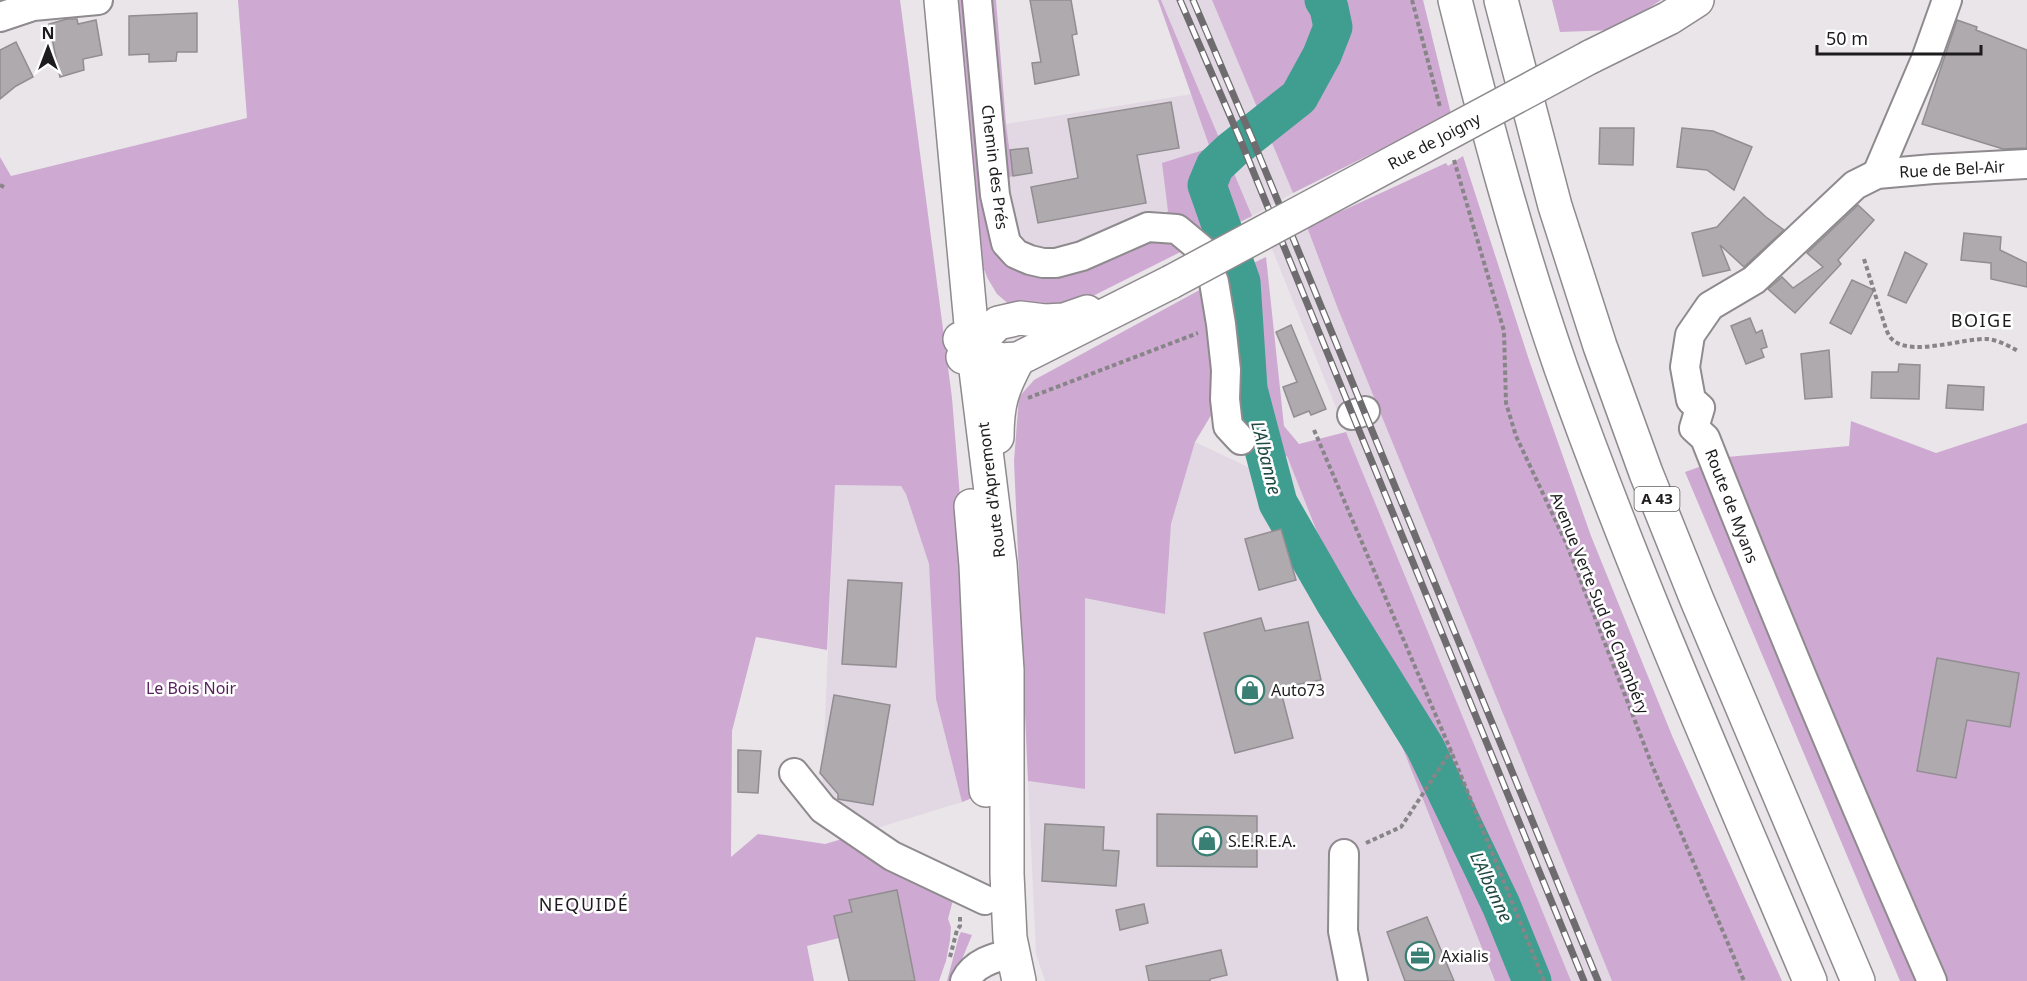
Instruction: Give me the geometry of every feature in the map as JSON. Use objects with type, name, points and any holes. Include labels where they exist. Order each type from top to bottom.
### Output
[{"type":"main road","name":"Route d'Apremont","points":[[918,0],[961,348],[976,565],[986,774],[971,893],[1006,968]]},
{"type":"main road","name":"Route d'Apremont","points":[[941,0],[964,235],[961,348],[1000,564],[1007,670],[1007,874],[1010,938],[1006,968]]},
{"type":"main road","name":"A 43","points":[[1455,0],[1508,205],[1561,367],[1652,604],[1810,981]]},
{"type":"main road","name":"A 43","points":[[1501,0],[1556,206],[1604,357],[1697,600],[1858,981]]},
{"type":"main road","name":"Rue de Joigny","points":[[1018,359],[1171,282],[1590,57],[1669,18],[1697,0]]},
{"type":"main road","name":"Rue de Joigny","points":[[964,235],[978,283],[996,305],[1020,318]]},
{"type":"main road","name":"Rue de Joigny","points":[[961,348],[998,323],[1020,318],[1045,321],[1064,320],[1171,282]]},
{"type":"main road","points":[[961,348],[999,360],[1018,359]]},
{"type":"main road","points":[[1000,564],[997,410],[1005,383],[1018,359]]},
{"type":"street","points":[[0,16],[33,6],[98,0]]},
{"type":"street","name":"Chemin des Prés","points":[[977,0],[995,195],[1006,243],[1016,254],[1030,260],[1056,263],[1082,256],[1148,227],[1177,229],[1201,249],[1214,282],[1221,324],[1226,369],[1225,399],[1228,426],[1241,440]]},
{"type":"street","points":[[1877,174],[1926,59],[1947,0]]},
{"type":"street","name":"Rue de Bel-Air","points":[[1877,174],[2027,164]]},
{"type":"street","name":"Route de Myans","points":[[1877,174],[1855,185],[1754,280],[1710,306],[1690,335],[1685,367],[1691,400],[1700,408],[1694,428],[1705,438],[1775,614],[1932,981]]},
{"type":"street","points":[[795,773],[824,809],[892,856],[971,893]]},
{"type":"street","points":[[1344,854],[1343,931],[1353,981]]},
{"type":"street","points":[[957,972],[1006,968]]},
{"type":"path","points":[[1412,0],[1442,115]]},
{"type":"path","name":"Avenue Verte Sud de Chambéry","points":[[1452,154],[1504,331],[1506,403],[1516,436],[1567,545],[1652,765],[1744,981]]},
{"type":"path","points":[[1864,259],[1886,329],[1892,339],[1899,344],[1924,346],[1990,339],[2018,351]]},
{"type":"path","points":[[997,410],[1221,324]]},
{"type":"path","points":[[1314,430],[1451,752],[1544,981]]},
{"type":"path","points":[[1344,854],[1401,827],[1451,752]]},
{"type":"path","points":[[957,972],[957,930],[960,926],[960,903],[957,900],[971,893]]},
{"type":"shaded area","points":[[1161,0],[1212,0],[1293,193],[1252,216]]},
{"type":"shaded area","points":[[1192,94],[1210,148],[1168,211],[1149,213],[1049,255],[1016,238],[1005,178],[1013,175],[1006,124]]},
{"type":"shaded area","points":[[1307,227],[1338,309],[1612,981],[1571,981],[1346,432],[1270,244]]},
{"type":"shaded area","points":[[1195,442],[1250,468],[1287,456],[1495,981],[1045,981],[1036,954],[1028,781],[1085,789],[1085,597],[1165,614],[1171,524]]},
{"type":"shaded area","points":[[835,485],[902,486],[906,494],[929,564],[936,699],[962,802],[874,829],[822,790]]},
{"type":"green space","name":"Le Bois Noir","points":[[238,0],[900,0],[952,398],[969,609],[975,797],[962,802],[936,699],[929,564],[906,494],[901,486],[835,485],[827,650],[756,637],[732,731],[731,857],[758,834],[825,844],[849,837],[954,896],[948,919],[951,927],[950,940],[939,981],[915,981],[897,890],[850,900],[852,912],[834,916],[839,938],[807,946],[814,981],[0,981],[0,157],[11,176],[247,118]]},
{"type":"green space","points":[[953,0],[968,0],[993,243],[999,257],[1005,263],[1018,270],[1122,247],[1168,211],[1162,163],[1210,148],[1158,0],[1161,0],[1252,216],[1065,310],[1011,306],[997,294],[980,260]]},
{"type":"green space","points":[[987,0],[996,0],[1006,124],[1013,176],[1005,178]]},
{"type":"green space","points":[[1212,0],[1423,0],[1451,114],[1293,193]]},
{"type":"green space","points":[[1552,0],[1661,0],[1615,30],[1560,32]]},
{"type":"green space","points":[[1463,156],[1529,360],[1591,536],[1673,738],[1782,981],[1612,981],[1338,309],[1307,227],[1446,163],[1448,166]]},
{"type":"green space","points":[[1266,257],[1284,426],[1299,444],[1346,432],[1571,981],[1495,981],[1287,456],[1250,468],[1230,399],[1219,279]]},
{"type":"green space","points":[[1207,286],[1216,407],[1195,442],[1171,524],[1165,614],[1085,598],[1085,789],[1028,781],[1014,461],[1019,397],[1034,380]]},
{"type":"green space","points":[[1851,421],[1936,453],[2027,423],[2027,981],[1942,981],[1727,457],[1849,446]]},
{"type":"green space","points":[[1702,466],[1917,981],[1900,981],[1685,472]]},
{"type":"green space","points":[[961,932],[972,935],[953,981],[947,981],[959,936]]},
{"type":"building","points":[[1030,0],[1071,0],[1077,34],[1072,35],[1079,75],[1035,84],[1032,63],[1041,62]]},
{"type":"building","points":[[197,13],[197,52],[177,52],[176,61],[149,62],[149,54],[129,55],[129,16]]},
{"type":"building","points":[[77,19],[78,24],[96,20],[102,55],[83,59],[84,70],[60,77],[49,24]]},
{"type":"building","points":[[1957,20],[2027,50],[2027,148],[2003,149],[1922,124]]},
{"type":"building","points":[[16,42],[33,77],[16,86],[0,99],[0,50]]},
{"type":"building","points":[[1171,102],[1179,148],[1137,155],[1146,203],[1038,223],[1031,187],[1078,178],[1068,119]]},
{"type":"building","points":[[1600,128],[1634,128],[1633,165],[1599,164]]},
{"type":"building","points":[[1682,128],[1713,131],[1752,147],[1734,190],[1707,170],[1677,167]]},
{"type":"building","points":[[1028,148],[1032,173],[1013,176],[1010,150]]},
{"type":"building","points":[[1744,197],[1784,230],[1744,267],[1720,245],[1730,270],[1703,276],[1692,233],[1717,227]]},
{"type":"building","points":[[1858,205],[1874,220],[1838,260],[1841,264],[1795,313],[1768,289],[1782,277],[1793,288],[1823,267],[1807,253]]},
{"type":"building","points":[[1964,233],[2001,237],[2000,250],[2027,263],[2027,287],[1991,279],[1991,263],[1961,260]]},
{"type":"building","points":[[1905,252],[1927,264],[1906,303],[1888,295]]},
{"type":"building","points":[[1852,280],[1874,290],[1851,334],[1830,323]]},
{"type":"building","points":[[1750,318],[1756,333],[1762,330],[1767,347],[1761,349],[1764,357],[1746,364],[1731,326]]},
{"type":"building","points":[[1291,325],[1326,409],[1311,415],[1309,411],[1294,417],[1283,387],[1297,382],[1276,332]]},
{"type":"building","points":[[1829,350],[1832,397],[1805,399],[1801,354]]},
{"type":"building","points":[[1899,364],[1920,365],[1919,399],[1871,398],[1872,372],[1898,372]]},
{"type":"building","points":[[1948,385],[1984,387],[1983,410],[1946,408]]},
{"type":"building","points":[[1281,529],[1296,580],[1259,590],[1245,539]]},
{"type":"building","points":[[848,580],[902,583],[896,667],[842,664]]},
{"type":"building","name":"Auto73","points":[[1261,618],[1265,631],[1308,622],[1321,680],[1280,688],[1293,738],[1235,753],[1204,633]]},
{"type":"building","points":[[1937,658],[2019,673],[2010,727],[1967,720],[1956,778],[1917,771]]},
{"type":"building","points":[[834,695],[890,705],[873,805],[838,799],[838,794],[820,773]]},
{"type":"building","points":[[738,750],[761,751],[758,793],[738,792]]},
{"type":"building","name":"S.E.R.E.A.","points":[[1157,814],[1257,816],[1257,867],[1157,866]]},
{"type":"building","points":[[1045,824],[1104,827],[1103,850],[1119,851],[1116,886],[1042,881]]},
{"type":"building","points":[[897,890],[915,981],[849,981],[834,916],[852,912],[849,900]]},
{"type":"building","points":[[1144,904],[1148,923],[1120,930],[1116,910]]},
{"type":"building","name":"Axialis","points":[[1427,917],[1454,981],[1405,981],[1387,932]]},
{"type":"building","points":[[1221,950],[1227,975],[1210,979],[1210,981],[1149,981],[1146,966]]},
{"type":"waterway","name":"L'Albanne","points":[[1324,0],[1329,8],[1333,27],[1322,55],[1299,97],[1215,166],[1207,185],[1241,282],[1248,389],[1278,503],[1336,604],[1425,747],[1501,905],[1532,981]]},
{"type":"railway","points":[[1180,0],[1240,139],[1584,981]]},
{"type":"railway","points":[[1193,0],[1254,143],[1598,981]]},
{"type":"place","name":"Auto73","points":[[1250,690]]},
{"type":"place","name":"S.E.R.E.A.","points":[[1207,841]]},
{"type":"place","name":"Axialis","points":[[1420,956]]},
{"type":"district","name":"BOIGE","points":[[1982,321]]},
{"type":"district","name":"NEQUIDÉ","points":[[584,905]]}]
